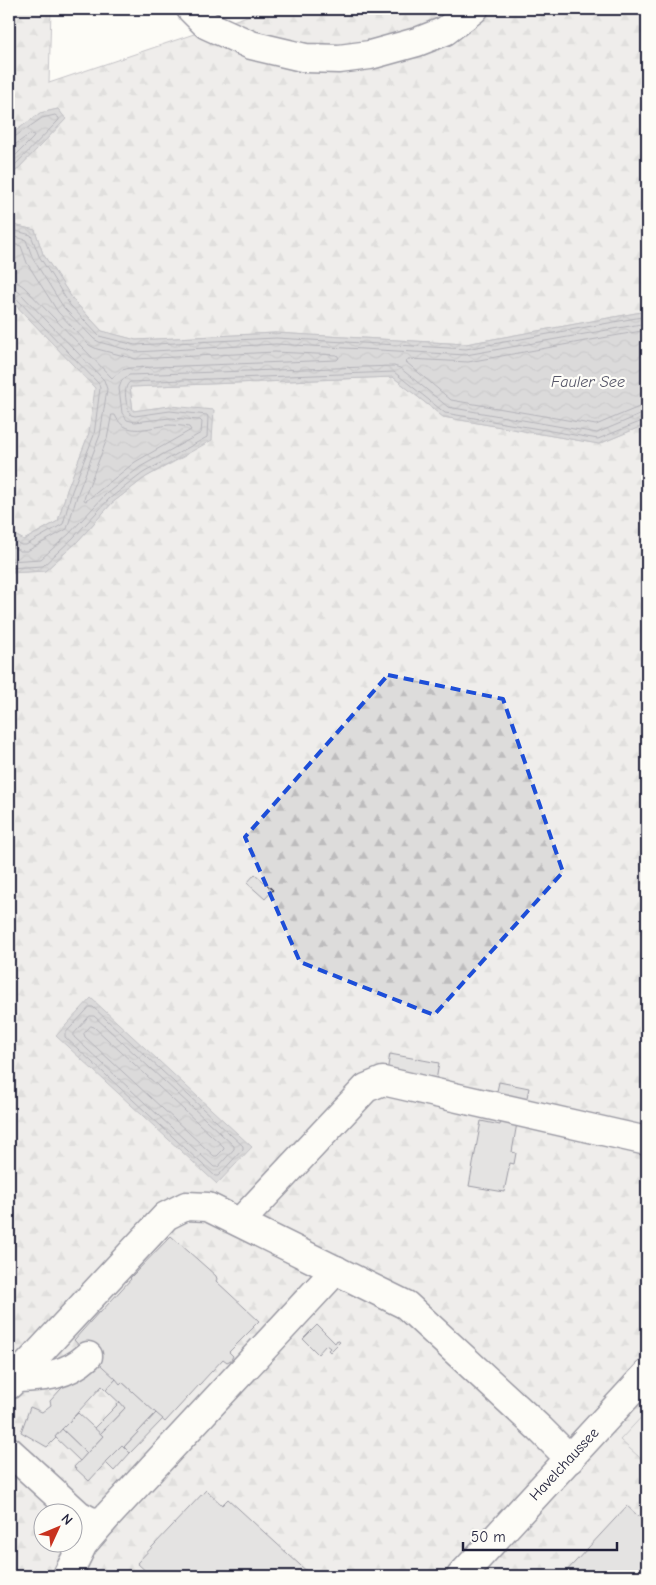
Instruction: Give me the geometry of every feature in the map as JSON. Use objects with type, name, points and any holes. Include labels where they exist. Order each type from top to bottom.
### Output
[{"type":"street","points":[[191,9],[208,25],[250,45],[306,58],[338,59],[370,55],[417,42],[445,31],[474,9]]},
{"type":"street","points":[[240,1222],[366,1088],[383,1081],[647,1141]]},
{"type":"street","points":[[12,1382],[166,1216],[186,1206],[208,1207],[406,1305],[533,1422],[570,1459]]},
{"type":"street","points":[[67,1576],[83,1544],[103,1521],[336,1270]]},
{"type":"street","points":[[12,1382],[64,1372],[77,1366],[88,1356]]},
{"type":"street","name":"Havelchaussee","points":[[461,1576],[647,1374]]},
{"type":"street","points":[[9,1451],[78,1515],[92,1522],[103,1521]]},
{"type":"highlighted area","points":[[388,675],[503,699],[563,872],[434,1015],[300,962],[245,837]]},
{"type":"green space","points":[[13,9],[51,9],[49,83],[268,9],[647,9],[647,311],[466,344],[275,333],[136,340],[102,331],[74,301],[43,254],[35,230],[9,224],[9,178],[66,119],[58,109],[40,113],[9,136],[9,17]]},
{"type":"green space","points":[[9,298],[96,388],[89,433],[67,490],[58,521],[24,540],[9,532]]},
{"type":"green space","points":[[393,377],[443,417],[599,444],[647,424],[647,1576],[9,1576],[9,573],[45,571],[77,542],[112,503],[146,477],[185,456],[170,406],[133,411],[130,387]]},
{"type":"green space","points":[[647,1411],[647,1464],[620,1440]]},
{"type":"water","points":[[58,109],[66,119],[9,178],[9,136],[40,113]]},
{"type":"water","name":"Fauler See","points":[[9,224],[35,230],[43,254],[74,301],[102,331],[136,340],[275,333],[466,344],[647,311],[647,424],[599,444],[443,417],[393,377],[130,387],[133,411],[170,406],[214,410],[212,440],[146,477],[112,503],[77,542],[45,571],[9,573],[9,532],[24,540],[58,521],[67,490],[89,433],[95,388],[9,298]]},
{"type":"water","points":[[91,998],[252,1147],[217,1184],[56,1036]]},
{"type":"building","points":[[255,874],[273,890],[265,899],[247,883]]},
{"type":"building","points":[[390,1054],[439,1063],[436,1081],[387,1072]]},
{"type":"building","points":[[499,1082],[529,1088],[526,1102],[496,1096]]},
{"type":"building","points":[[501,1120],[517,1123],[512,1152],[516,1153],[514,1164],[510,1163],[504,1192],[469,1186],[481,1121],[500,1125]]},
{"type":"building","points":[[171,1236],[216,1276],[216,1281],[259,1321],[229,1352],[233,1356],[231,1360],[227,1362],[223,1359],[165,1422],[122,1382],[120,1384],[74,1340]]},
{"type":"building","points":[[317,1325],[335,1343],[337,1340],[340,1342],[330,1352],[328,1350],[330,1348],[326,1345],[318,1354],[303,1339]]},
{"type":"building","points":[[91,1356],[116,1379],[106,1390],[102,1386],[47,1447],[21,1432],[30,1407],[42,1412],[51,1405],[50,1401]]},
{"type":"building","points":[[116,1379],[120,1384],[122,1382],[156,1413],[124,1447],[122,1445],[89,1481],[74,1467],[103,1436],[100,1434],[125,1408],[106,1390]]},
{"type":"building","points":[[120,1402],[125,1408],[100,1434],[94,1428]]},
{"type":"building","points":[[78,1413],[103,1436],[87,1453],[62,1429]]},
{"type":"building","points":[[156,1413],[163,1419],[130,1453],[124,1447]]},
{"type":"building","points":[[62,1429],[87,1453],[80,1461],[55,1437]]},
{"type":"building","points":[[122,1445],[130,1453],[114,1471],[105,1462]]},
{"type":"building","points":[[206,1490],[222,1505],[228,1499],[312,1576],[151,1576],[137,1563]]},
{"type":"building","points":[[627,1506],[647,1524],[647,1576],[562,1576]]}]
